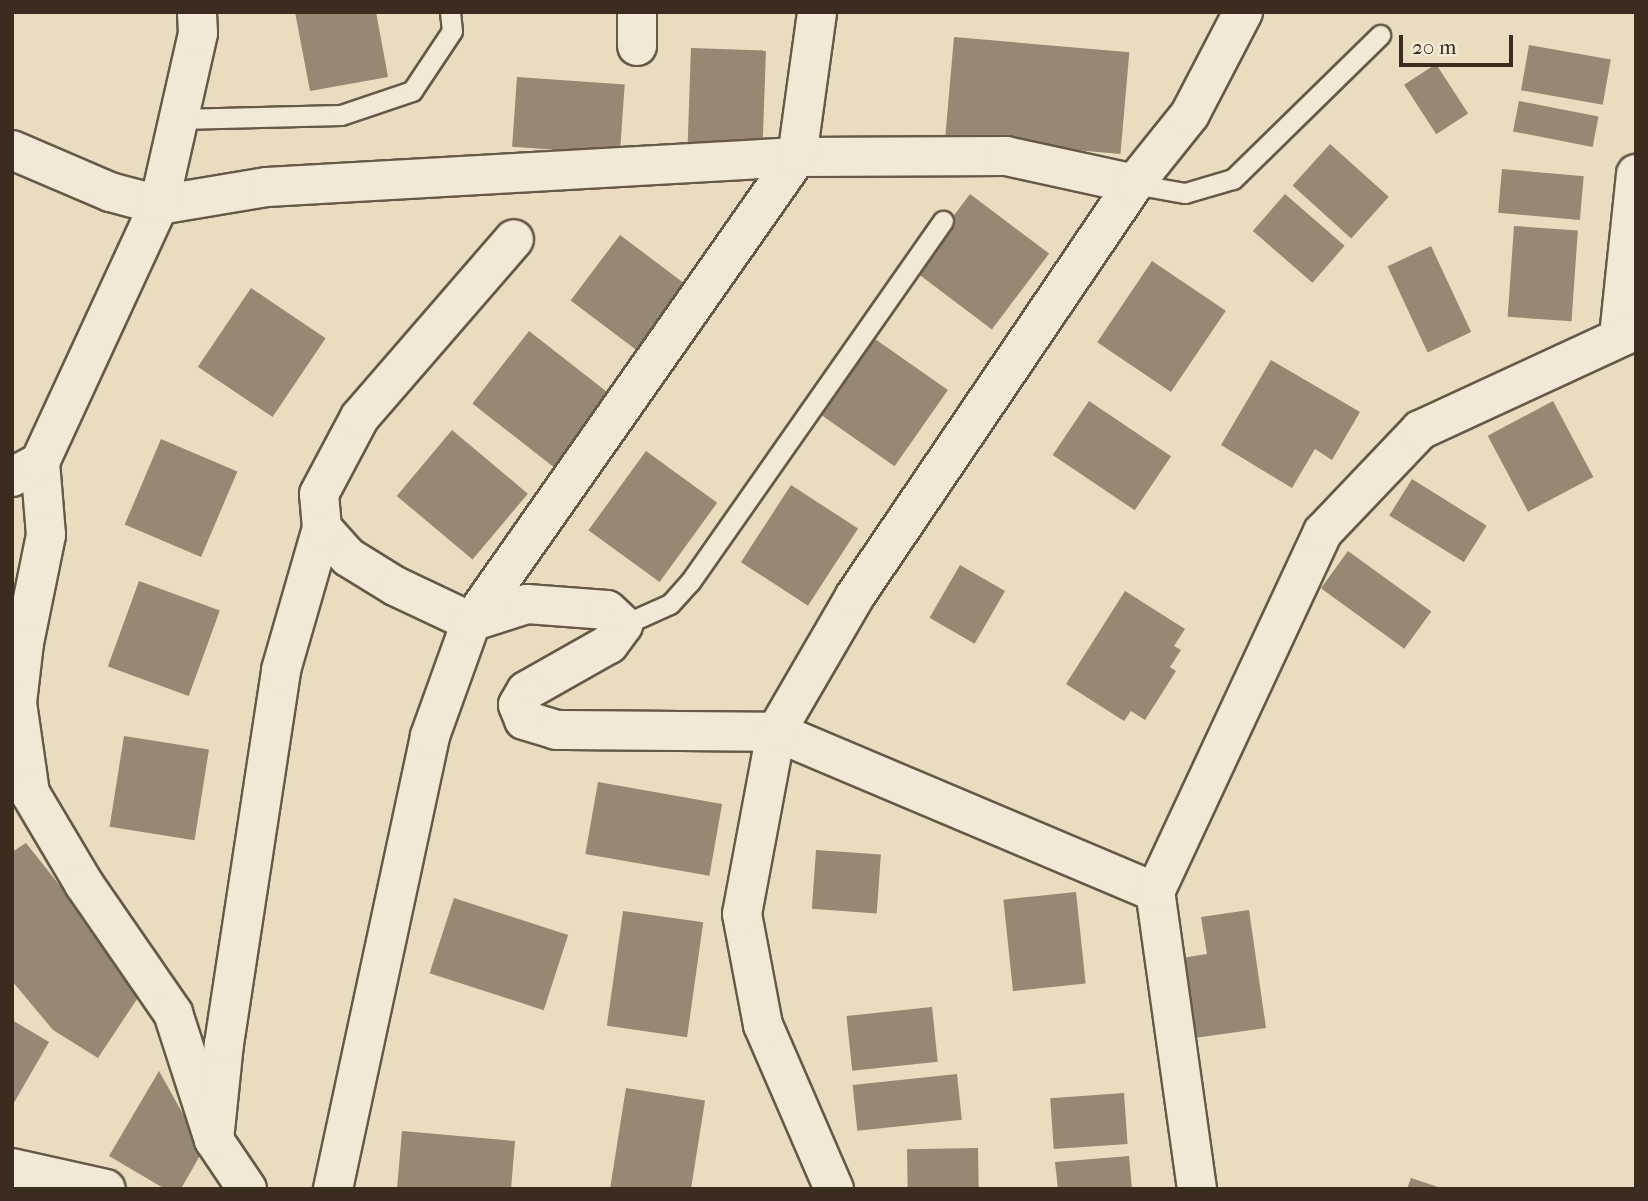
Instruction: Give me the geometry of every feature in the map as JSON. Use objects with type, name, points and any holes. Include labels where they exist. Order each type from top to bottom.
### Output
[{"type":"street","points":[[197,12],[198,33],[159,205],[26,470],[46,535],[24,643],[18,703],[30,793],[84,884],[173,1013],[214,1140],[247,1189]]},
{"type":"street","points":[[333,1189],[430,736],[471,622],[797,157],[817,12]]},
{"type":"street","points":[[834,1189],[764,1025],[742,914],[776,732],[855,596],[1134,184],[1190,114],[1243,12]]},
{"type":"street","points":[[12,150],[110,192],[159,205],[267,187],[797,157],[1006,156],[1134,184]]},
{"type":"street","points":[[1197,1189],[1155,892],[1323,532],[1420,430],[1627,333],[1636,174]]},
{"type":"street","points":[[214,1140],[224,1044],[281,670],[322,528],[319,494],[360,417],[514,239]]},
{"type":"street","points":[[322,528],[348,557],[396,586],[471,622],[527,604],[607,610],[623,625],[609,644],[526,691],[518,705],[524,720],[556,730],[776,732],[1155,892]]},
{"type":"street","points":[[12,1168],[106,1189]]},
{"type":"lane","points":[[179,119],[341,115],[412,91],[452,31],[450,12]]},
{"type":"lane","points":[[1134,184],[1185,193],[1233,179],[1380,35]]},
{"type":"lane","points":[[623,625],[670,604],[690,582],[943,221]]},
{"type":"building","points":[[295,12],[376,12],[388,77],[310,91]]},
{"type":"building","points":[[954,37],[1129,52],[1120,154],[945,139]]},
{"type":"building","points":[[1529,45],[1611,59],[1603,105],[1521,90]]},
{"type":"building","points":[[691,48],[766,51],[763,146],[688,143]]},
{"type":"building","points":[[1436,64],[1468,113],[1436,134],[1404,85]]},
{"type":"building","points":[[517,77],[625,85],[620,154],[512,147]]},
{"type":"building","points":[[1519,101],[1599,116],[1593,147],[1513,131]]},
{"type":"building","points":[[1330,144],[1389,197],[1351,238],[1293,186]]},
{"type":"building","points":[[1502,169],[1584,176],[1580,220],[1498,213]]},
{"type":"building","points":[[970,194],[1049,254],[992,329],[913,270]]},
{"type":"building","points":[[1285,194],[1345,246],[1312,283],[1253,231]]},
{"type":"building","points":[[1514,226],[1578,230],[1571,321],[1508,317]]},
{"type":"building","points":[[620,235],[689,287],[639,352],[571,300]]},
{"type":"building","points":[[1431,246],[1471,332],[1428,352],[1387,266]]},
{"type":"building","points":[[1152,261],[1226,311],[1171,392],[1097,342]]},
{"type":"building","points":[[251,288],[326,338],[272,417],[198,367]]},
{"type":"building","points":[[529,331],[614,397],[557,470],[472,403]]},
{"type":"building","points":[[875,339],[948,390],[895,466],[822,415]]},
{"type":"building","points":[[1271,360],[1360,412],[1332,460],[1315,449],[1292,488],[1221,445]]},
{"type":"building","points":[[1089,401],[1171,456],[1135,510],[1053,455]]},
{"type":"building","points":[[1553,401],[1593,477],[1528,512],[1488,436]]},
{"type":"building","points":[[452,430],[528,494],[473,560],[397,496]]},
{"type":"building","points":[[161,439],[237,471],[201,557],[125,525]]},
{"type":"building","points":[[646,451],[717,503],[660,582],[588,530]]},
{"type":"building","points":[[1412,479],[1487,526],[1464,562],[1389,515]]},
{"type":"building","points":[[791,485],[858,529],[808,606],[741,562]]},
{"type":"building","points":[[1348,551],[1431,612],[1404,649],[1321,588]]},
{"type":"building","points":[[960,565],[1005,591],[975,644],[930,618]]},
{"type":"building","points":[[139,581],[220,610],[189,696],[108,667]]},
{"type":"building","points":[[1125,591],[1185,629],[1174,646],[1181,650],[1170,667],[1176,671],[1145,720],[1131,711],[1124,721],[1066,684]]},
{"type":"building","points":[[124,736],[209,749],[195,840],[110,827]]},
{"type":"building","points":[[598,782],[722,804],[709,876],[585,854]]},
{"type":"building","points":[[26,843],[143,990],[98,1058],[53,1030],[12,981],[12,852]]},
{"type":"building","points":[[816,850],[881,855],[877,913],[812,909]]},
{"type":"building","points":[[1076,892],[1086,983],[1013,991],[1003,900]]},
{"type":"building","points":[[454,898],[568,935],[544,1010],[430,973]]},
{"type":"building","points":[[1249,910],[1266,1028],[1187,1039],[1175,959],[1207,954],[1201,917]]},
{"type":"building","points":[[623,911],[703,922],[687,1037],[607,1026]]},
{"type":"building","points":[[932,1007],[938,1062],[852,1071],[846,1016]]},
{"type":"building","points":[[12,1020],[49,1042],[12,1106]]},
{"type":"building","points":[[159,1071],[203,1150],[181,1189],[165,1189],[109,1156]]},
{"type":"building","points":[[957,1074],[962,1120],[857,1131],[853,1085]]},
{"type":"building","points":[[626,1088],[705,1101],[691,1189],[610,1189]]},
{"type":"building","points":[[1124,1093],[1128,1144],[1054,1149],[1050,1098]]},
{"type":"building","points":[[402,1131],[515,1141],[511,1189],[397,1189]]},
{"type":"building","points":[[978,1148],[979,1189],[908,1189],[907,1149]]},
{"type":"building","points":[[1129,1156],[1132,1189],[1058,1189],[1055,1162]]},
{"type":"building","points":[[1411,1178],[1441,1188],[1441,1189],[1407,1189]]}]
